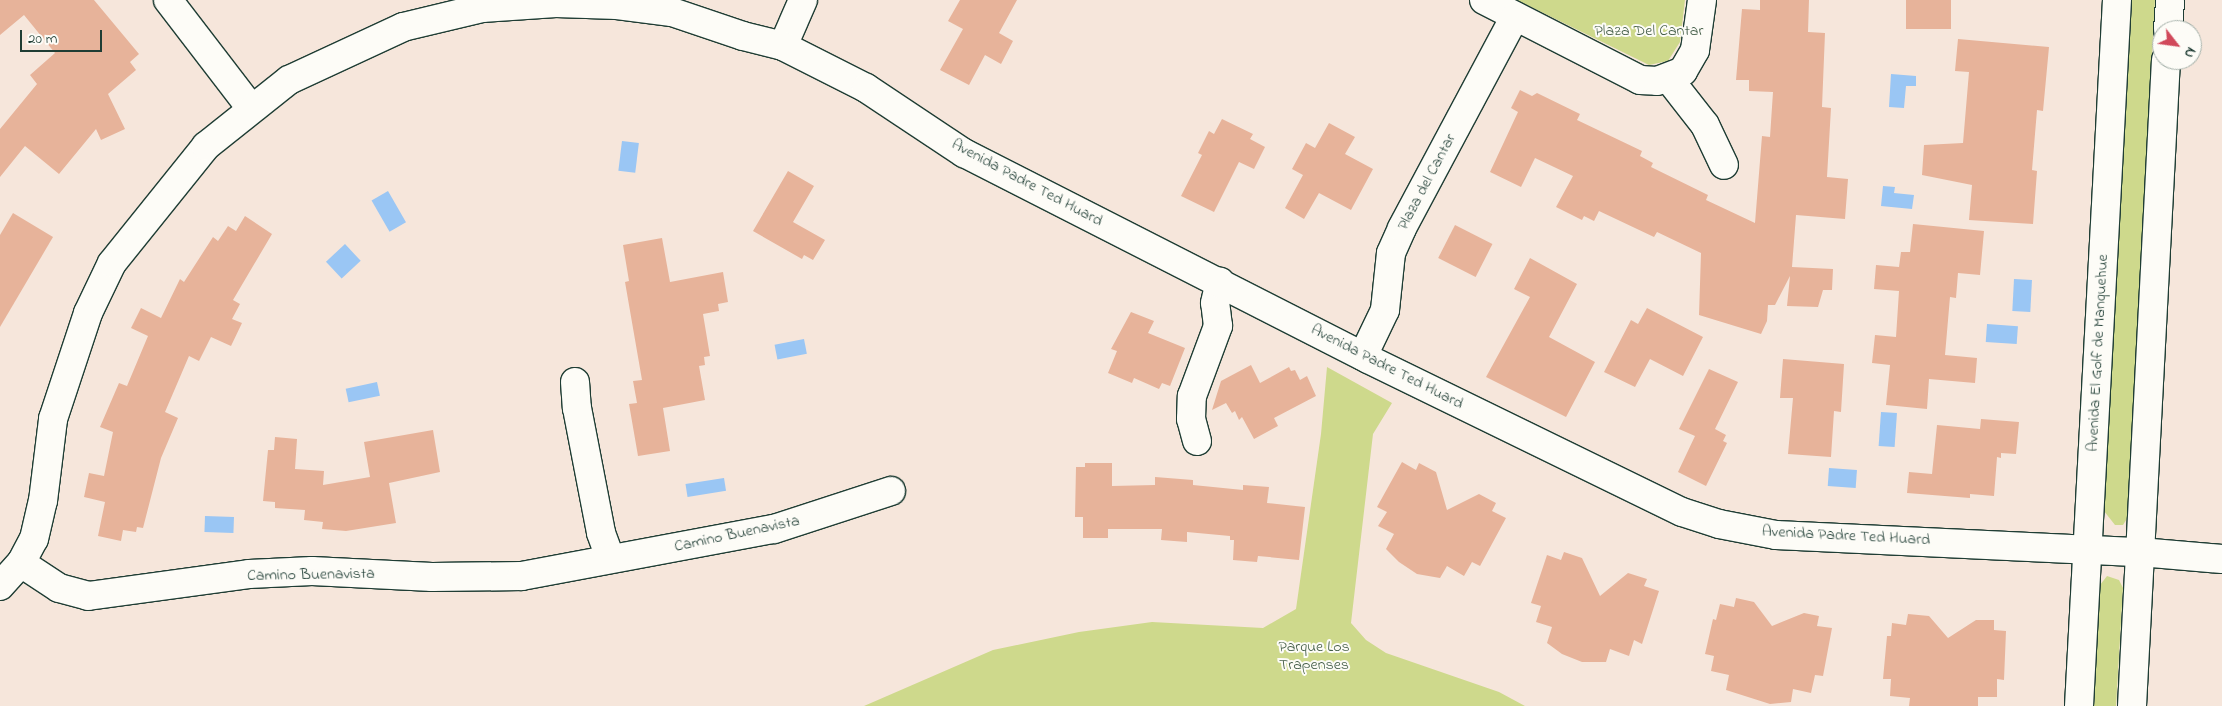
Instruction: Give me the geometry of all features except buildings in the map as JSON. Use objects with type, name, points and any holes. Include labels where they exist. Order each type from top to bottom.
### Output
[{"type":"street","points":[[168,0],[251,108]]},
{"type":"street","points":[[783,46],[804,0]]},
{"type":"street","points":[[1484,0],[1640,80],[1669,79],[1683,71],[1696,50],[1702,0]]},
{"type":"street","name":"Avenida El Golf de Manquehue","points":[[2079,706],[2117,0]]},
{"type":"street","points":[[2169,20],[2170,0]]},
{"type":"street","name":"Avenida Padre Ted Huard","points":[[0,586],[22,563],[34,539],[43,501],[53,419],[69,362],[112,263],[206,146],[251,108],[289,80],[403,28],[481,4],[556,3],[617,5],[672,12],[783,46],[866,88],[964,153],[1363,356],[1588,468],[1682,512],[1719,524],[1776,535],[2087,549],[2222,559]]},
{"type":"street","name":"Plaza del Cantar","points":[[1363,356],[1385,310],[1391,253],[1402,228],[1515,16]]},
{"type":"street","points":[[2132,706],[2165,70]]},
{"type":"street","points":[[1669,79],[1705,124],[1724,165]]},
{"type":"street","points":[[1197,441],[1191,419],[1192,396],[1218,326],[1215,304],[1220,282]]},
{"type":"street","points":[[1218,326],[1236,314],[1250,297]]},
{"type":"street","points":[[576,382],[579,417],[602,533],[610,558]]},
{"type":"street","name":"Camino Buenavista","points":[[22,563],[59,588],[88,596],[267,573],[312,571],[432,578],[522,576],[610,558],[774,529],[891,491]]},
{"type":"green space","name":"Plaza Del Cantar","points":[[1517,0],[1685,0],[1680,42],[1668,61],[1649,65]]},
{"type":"green space","points":[[2132,0],[2155,0],[2154,20],[2152,20],[2152,57],[2128,517],[2123,525],[2115,525],[2104,511]]},
{"type":"green space","name":"Parque Los Trapenses","points":[[1327,367],[1392,403],[1373,434],[1351,623],[1366,640],[1386,653],[1499,692],[1525,706],[864,706],[993,650],[1079,632],[1152,622],[1263,628],[1296,609],[1321,434]]},
{"type":"green space","points":[[2107,576],[2119,580],[2123,588],[2116,706],[2094,706],[2100,585]]},
{"type":"water","points":[[1891,74],[1916,76],[1916,86],[1906,86],[1904,108],[1889,107]]},
{"type":"water","points":[[622,141],[639,143],[635,173],[618,171]]},
{"type":"water","points":[[1883,186],[1895,187],[1894,193],[1914,195],[1912,209],[1881,206]]},
{"type":"water","points":[[388,191],[406,222],[390,232],[372,201]]},
{"type":"water","points":[[345,244],[361,261],[342,279],[326,262]]},
{"type":"water","points":[[2014,279],[2032,280],[2030,312],[2012,311]]},
{"type":"water","points":[[1987,324],[2018,326],[2017,344],[1986,342]]},
{"type":"water","points":[[804,339],[807,354],[777,359],[775,345]]},
{"type":"water","points":[[377,382],[380,396],[349,402],[346,389]]},
{"type":"water","points":[[1881,412],[1897,413],[1895,447],[1879,446]]},
{"type":"water","points":[[1829,468],[1857,470],[1856,488],[1828,486]]},
{"type":"water","points":[[724,478],[726,491],[688,497],[685,484]]},
{"type":"water","points":[[205,516],[234,517],[233,533],[204,532]]}]
